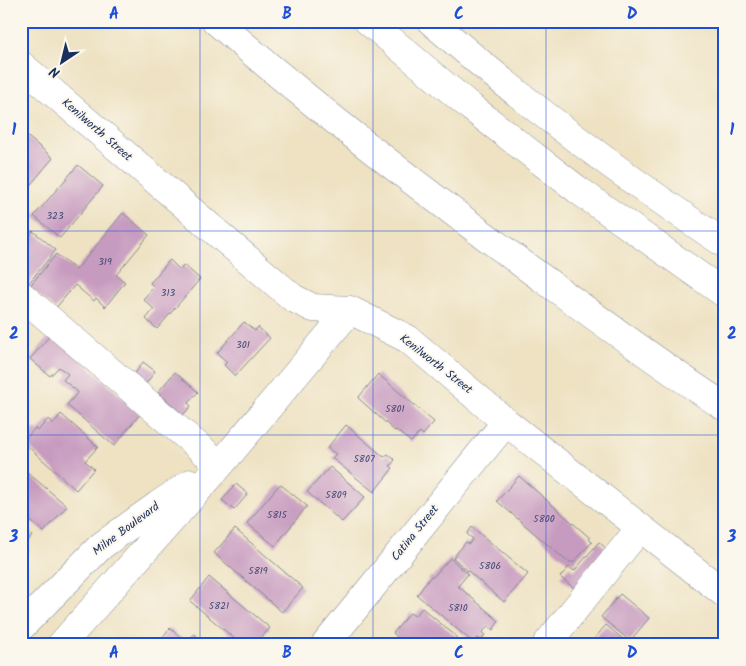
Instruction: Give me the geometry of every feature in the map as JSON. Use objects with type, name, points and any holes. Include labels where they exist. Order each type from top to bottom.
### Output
[{"type":"main road","points":[[204,21],[263,63],[430,196],[661,365],[725,407]]},
{"type":"main road","points":[[216,21],[263,63]]},
{"type":"main road","points":[[368,21],[472,108],[578,190],[725,294]]},
{"type":"main road","points":[[431,21],[462,49],[582,143],[725,244]]},
{"type":"main road","name":"Kenilworth Street","points":[[21,65],[293,298],[313,308],[350,310],[408,339],[506,422],[725,594]]},
{"type":"main road","points":[[21,294],[220,465]]},
{"type":"main road","name":"Milne Boulevard","points":[[61,645],[220,465],[350,310]]},
{"type":"main road","name":"Catina Street","points":[[325,645],[506,422]]},
{"type":"main road","name":"Milne Boulevard","points":[[21,627],[101,546],[158,505],[220,465]]},
{"type":"main road","points":[[546,645],[640,528]]},
{"type":"building","points":[[21,131],[53,158],[21,196]]},
{"type":"building","points":[[78,165],[103,186],[60,238],[34,216]]},
{"type":"building","points":[[123,213],[149,235],[116,275],[125,282],[105,307],[96,298],[94,301],[75,285],[55,309],[29,287],[56,254],[76,270]]},
{"type":"building","points":[[24,230],[30,235],[33,231],[56,250],[28,284],[21,279],[21,234]]},
{"type":"building","points":[[170,260],[180,270],[184,265],[200,279],[157,329],[146,319],[154,309],[143,299],[154,287],[150,283]]},
{"type":"building","points":[[244,322],[255,331],[258,327],[270,338],[235,376],[224,365],[227,362],[217,353]]},
{"type":"building","points":[[52,333],[140,414],[114,446],[67,405],[78,392],[63,380],[68,374],[59,367],[50,376],[30,359]]},
{"type":"building","points":[[143,362],[155,371],[146,384],[134,375]]},
{"type":"building","points":[[175,372],[198,392],[188,403],[191,406],[183,415],[158,392]]},
{"type":"building","points":[[378,374],[434,422],[423,435],[420,432],[411,442],[395,431],[358,398]]},
{"type":"building","points":[[61,414],[98,447],[85,461],[94,469],[76,490],[23,442],[35,428],[38,431],[48,419],[53,424]]},
{"type":"building","points":[[346,425],[384,457],[388,454],[395,460],[390,466],[393,468],[374,492],[332,458],[336,454],[327,448]]},
{"type":"building","points":[[21,467],[67,506],[44,532],[21,513]]},
{"type":"building","points":[[330,467],[365,497],[342,522],[307,492]]},
{"type":"building","points":[[519,476],[590,538],[592,542],[573,563],[570,561],[569,563],[497,501]]},
{"type":"building","points":[[236,484],[248,494],[234,510],[222,500]]},
{"type":"building","points":[[280,484],[307,506],[275,546],[247,523]]},
{"type":"building","points":[[21,527],[32,536],[25,545],[28,549],[21,557]]},
{"type":"building","points":[[472,527],[528,574],[504,602],[453,558],[466,542],[469,544],[473,539],[467,534]]},
{"type":"building","points":[[235,529],[303,588],[282,612],[214,553]]},
{"type":"building","points":[[599,542],[608,550],[575,589],[560,577],[569,567],[574,571]]},
{"type":"building","points":[[450,558],[468,574],[458,586],[499,621],[493,630],[488,626],[482,633],[485,635],[481,640],[478,638],[474,642],[469,639],[417,595],[431,576],[433,577]]},
{"type":"building","points":[[209,577],[270,628],[253,645],[242,645],[190,601]]},
{"type":"building","points":[[620,594],[649,618],[630,641],[601,617]]},
{"type":"building","points":[[422,608],[457,637],[455,639],[462,645],[393,645],[392,643],[397,637],[393,633],[410,613],[415,616]]},
{"type":"building","points":[[606,625],[630,645],[589,645]]},
{"type":"building","points":[[170,628],[187,643],[194,634],[207,645],[156,645]]}]
